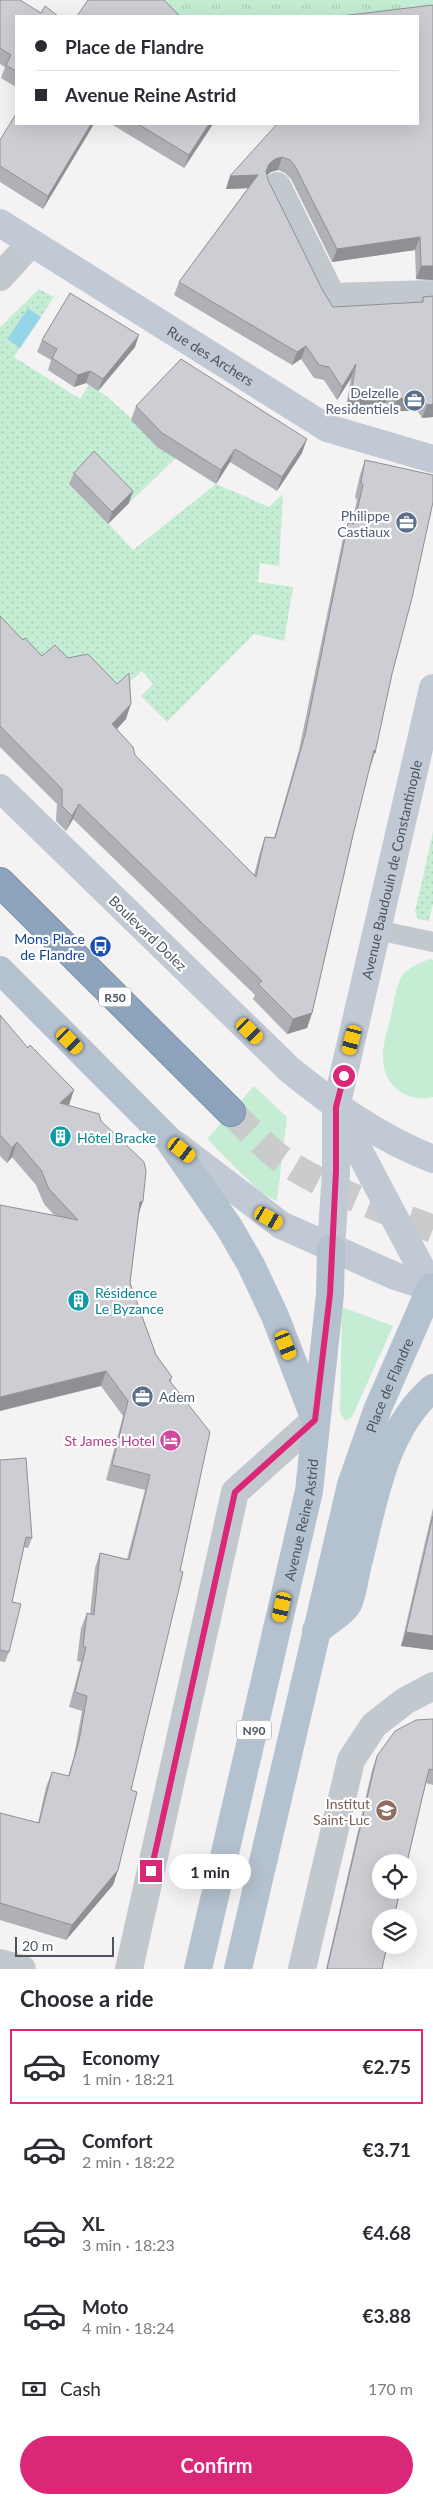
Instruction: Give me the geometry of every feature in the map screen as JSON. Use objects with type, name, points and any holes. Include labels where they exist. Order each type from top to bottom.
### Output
[{"type":"highway","name":"R50","points":[[0,882],[230,1112]]},
{"type":"main road","points":[[0,970],[168,1139],[229,1227],[252,1265],[278,1324],[315,1420]]},
{"type":"main road","points":[[315,1420],[330,1294],[331,1248]]},
{"type":"main road","name":"Place de Flandre","points":[[316,1630],[351,1485],[378,1408],[432,1285]]},
{"type":"main road","points":[[316,1630],[348,1605],[376,1490],[388,1455],[401,1426],[417,1402],[433,1388]]},
{"type":"main road","name":"Avenue Reine Astrid","points":[[198,1969],[309,1491],[315,1420]]},
{"type":"main road","name":"N90","points":[[238,1969],[316,1630]]},
{"type":"street","points":[[277,186],[332,297],[433,294]]},
{"type":"street","name":"Rue des Archers","points":[[0,223],[327,428],[433,458]]},
{"type":"street","points":[[0,276],[31,243]]},
{"type":"street","name":"Avenue Baudouin de Constantinople","points":[[336,1107],[433,688]]},
{"type":"street","name":"Boulevard Dolez","points":[[0,788],[114,901],[299,1076],[336,1107]]},
{"type":"street","points":[[331,1248],[336,1171],[336,1107]]},
{"type":"street","points":[[336,1107],[384,1138],[433,1159]]},
{"type":"street","points":[[336,1107],[432,1285]]},
{"type":"street","points":[[168,1139],[269,1218],[395,1276],[432,1285]]},
{"type":"street","points":[[129,1969],[235,1492],[315,1420]]},
{"type":"street","points":[[302,1969],[351,1760],[374,1725],[405,1701],[433,1686]]},
{"type":"street","points":[[0,1963],[22,1969]]},
{"type":"lane","points":[[377,930],[433,942]]},
{"type":"green space","points":[[146,0],[433,0],[433,17],[419,17],[419,15],[161,15]]},
{"type":"green space","points":[[39,289],[54,297],[41,317],[28,308],[7,339],[20,348],[14,357],[80,399],[89,385],[105,395],[176,458],[108,523],[133,550],[216,484],[269,507],[283,494],[279,566],[260,563],[258,582],[293,587],[284,641],[254,634],[167,722],[141,696],[153,684],[142,671],[101,708],[36,671],[0,636],[0,327]]},
{"type":"green space","points":[[433,832],[433,904],[429,921],[418,919],[415,912]]},
{"type":"green space","points":[[429,959],[433,960],[433,1097],[423,1098],[406,1095],[392,1084],[384,1068],[383,1053],[399,981],[405,972]]},
{"type":"green space","points":[[254,1086],[287,1117],[277,1201],[261,1193],[207,1139]]},
{"type":"green space","points":[[342,1307],[393,1326],[352,1417],[346,1421],[340,1413]]},
{"type":"water","points":[[28,308],[41,317],[20,348],[7,339]]},
{"type":"building","points":[[0,0],[20,0],[41,13],[45,6],[57,15],[15,15],[15,70],[6,65],[11,55],[0,48]]},
{"type":"building","points":[[88,0],[164,0],[179,15],[78,15]]},
{"type":"building","points":[[433,5],[433,266],[421,266],[420,237],[337,249],[295,166],[290,160],[282,157],[275,159],[269,164],[266,171],[268,180],[323,291],[333,307],[423,302],[423,297],[433,296],[433,404],[427,405],[422,397],[396,399],[391,390],[351,393],[356,364],[342,387],[329,367],[319,365],[306,346],[297,352],[179,282],[258,175],[230,176],[276,125],[419,125],[419,15],[349,15]]},
{"type":"building","points":[[15,116],[15,125],[90,125],[48,196],[0,166],[0,140]]},
{"type":"building","points":[[140,125],[208,125],[189,155]]},
{"type":"building","points":[[70,293],[139,335],[103,379],[90,371],[78,375],[52,358],[57,349],[42,340]]},
{"type":"building","points":[[181,359],[307,439],[282,477],[235,449],[221,470],[162,433],[136,406]]},
{"type":"building","points":[[94,451],[133,491],[112,512],[74,473]]},
{"type":"building","points":[[365,460],[433,475],[433,502],[412,598],[392,674],[375,753],[374,750],[353,835],[312,1013],[293,1019],[258,984],[262,981],[79,804],[72,816],[62,806],[62,789],[0,726],[0,616],[23,640],[25,638],[42,656],[55,645],[68,658],[88,654],[117,684],[129,673],[131,704],[112,724],[133,747],[135,755],[256,877],[265,837],[275,838],[305,735],[348,523],[354,524],[363,485],[361,482]]},
{"type":"building","points":[[0,1015],[28,1048],[30,1045],[74,1090],[60,1103],[99,1114],[101,1121],[144,1162],[146,1171],[143,1201],[140,1202],[130,1283],[156,1355],[172,1377],[169,1380],[210,1432],[180,1571],[183,1572],[131,1790],[137,1792],[118,1870],[72,1925],[0,1903],[0,1813],[39,1823],[52,1772],[69,1776],[79,1741],[87,1696],[75,1692],[86,1647],[83,1646],[87,1613],[94,1615],[100,1553],[129,1560],[150,1475],[112,1465],[128,1401],[106,1371],[0,1397],[0,1205],[78,1220],[49,1189],[41,1170],[17,1142],[12,1148],[0,1135]]},
{"type":"building","points":[[26,1458],[32,1538],[26,1537],[12,1602],[21,1604],[9,1652],[0,1650],[0,1460]]},
{"type":"building","points":[[433,1516],[433,1636],[406,1632]]},
{"type":"building","points":[[433,1719],[433,1770],[429,1769],[409,1854],[372,1854],[372,1899],[398,1899],[396,1909],[372,1909],[372,1954],[385,1954],[382,1969],[327,1969],[377,1756],[395,1731],[416,1720]]},
{"type":"tunnel","points":[[231,1112],[270,1150],[301,1171],[357,1199],[433,1229]]},
{"type":"place","name":"Delzelle Residentiels","points":[[415,400]]},
{"type":"place","name":"Philippe Castiaux","points":[[406,523]]},
{"type":"place","name":"Mons Place de Flandre","points":[[101,946]]},
{"type":"place","name":"Hôtel Bracke","points":[[61,1137]]},
{"type":"place","name":"Résidence Le Byzance","points":[[79,1300]]},
{"type":"place","name":"Adem","points":[[143,1396]]},
{"type":"place","name":"St James Hotel","points":[[171,1440]]},
{"type":"place","name":"Institut Saint-Luc","points":[[386,1811]]},
{"type":"route","points":[[151,1871],[235,1492],[315,1420],[330,1294],[336,1171],[336,1107],[344,1076]]}]
